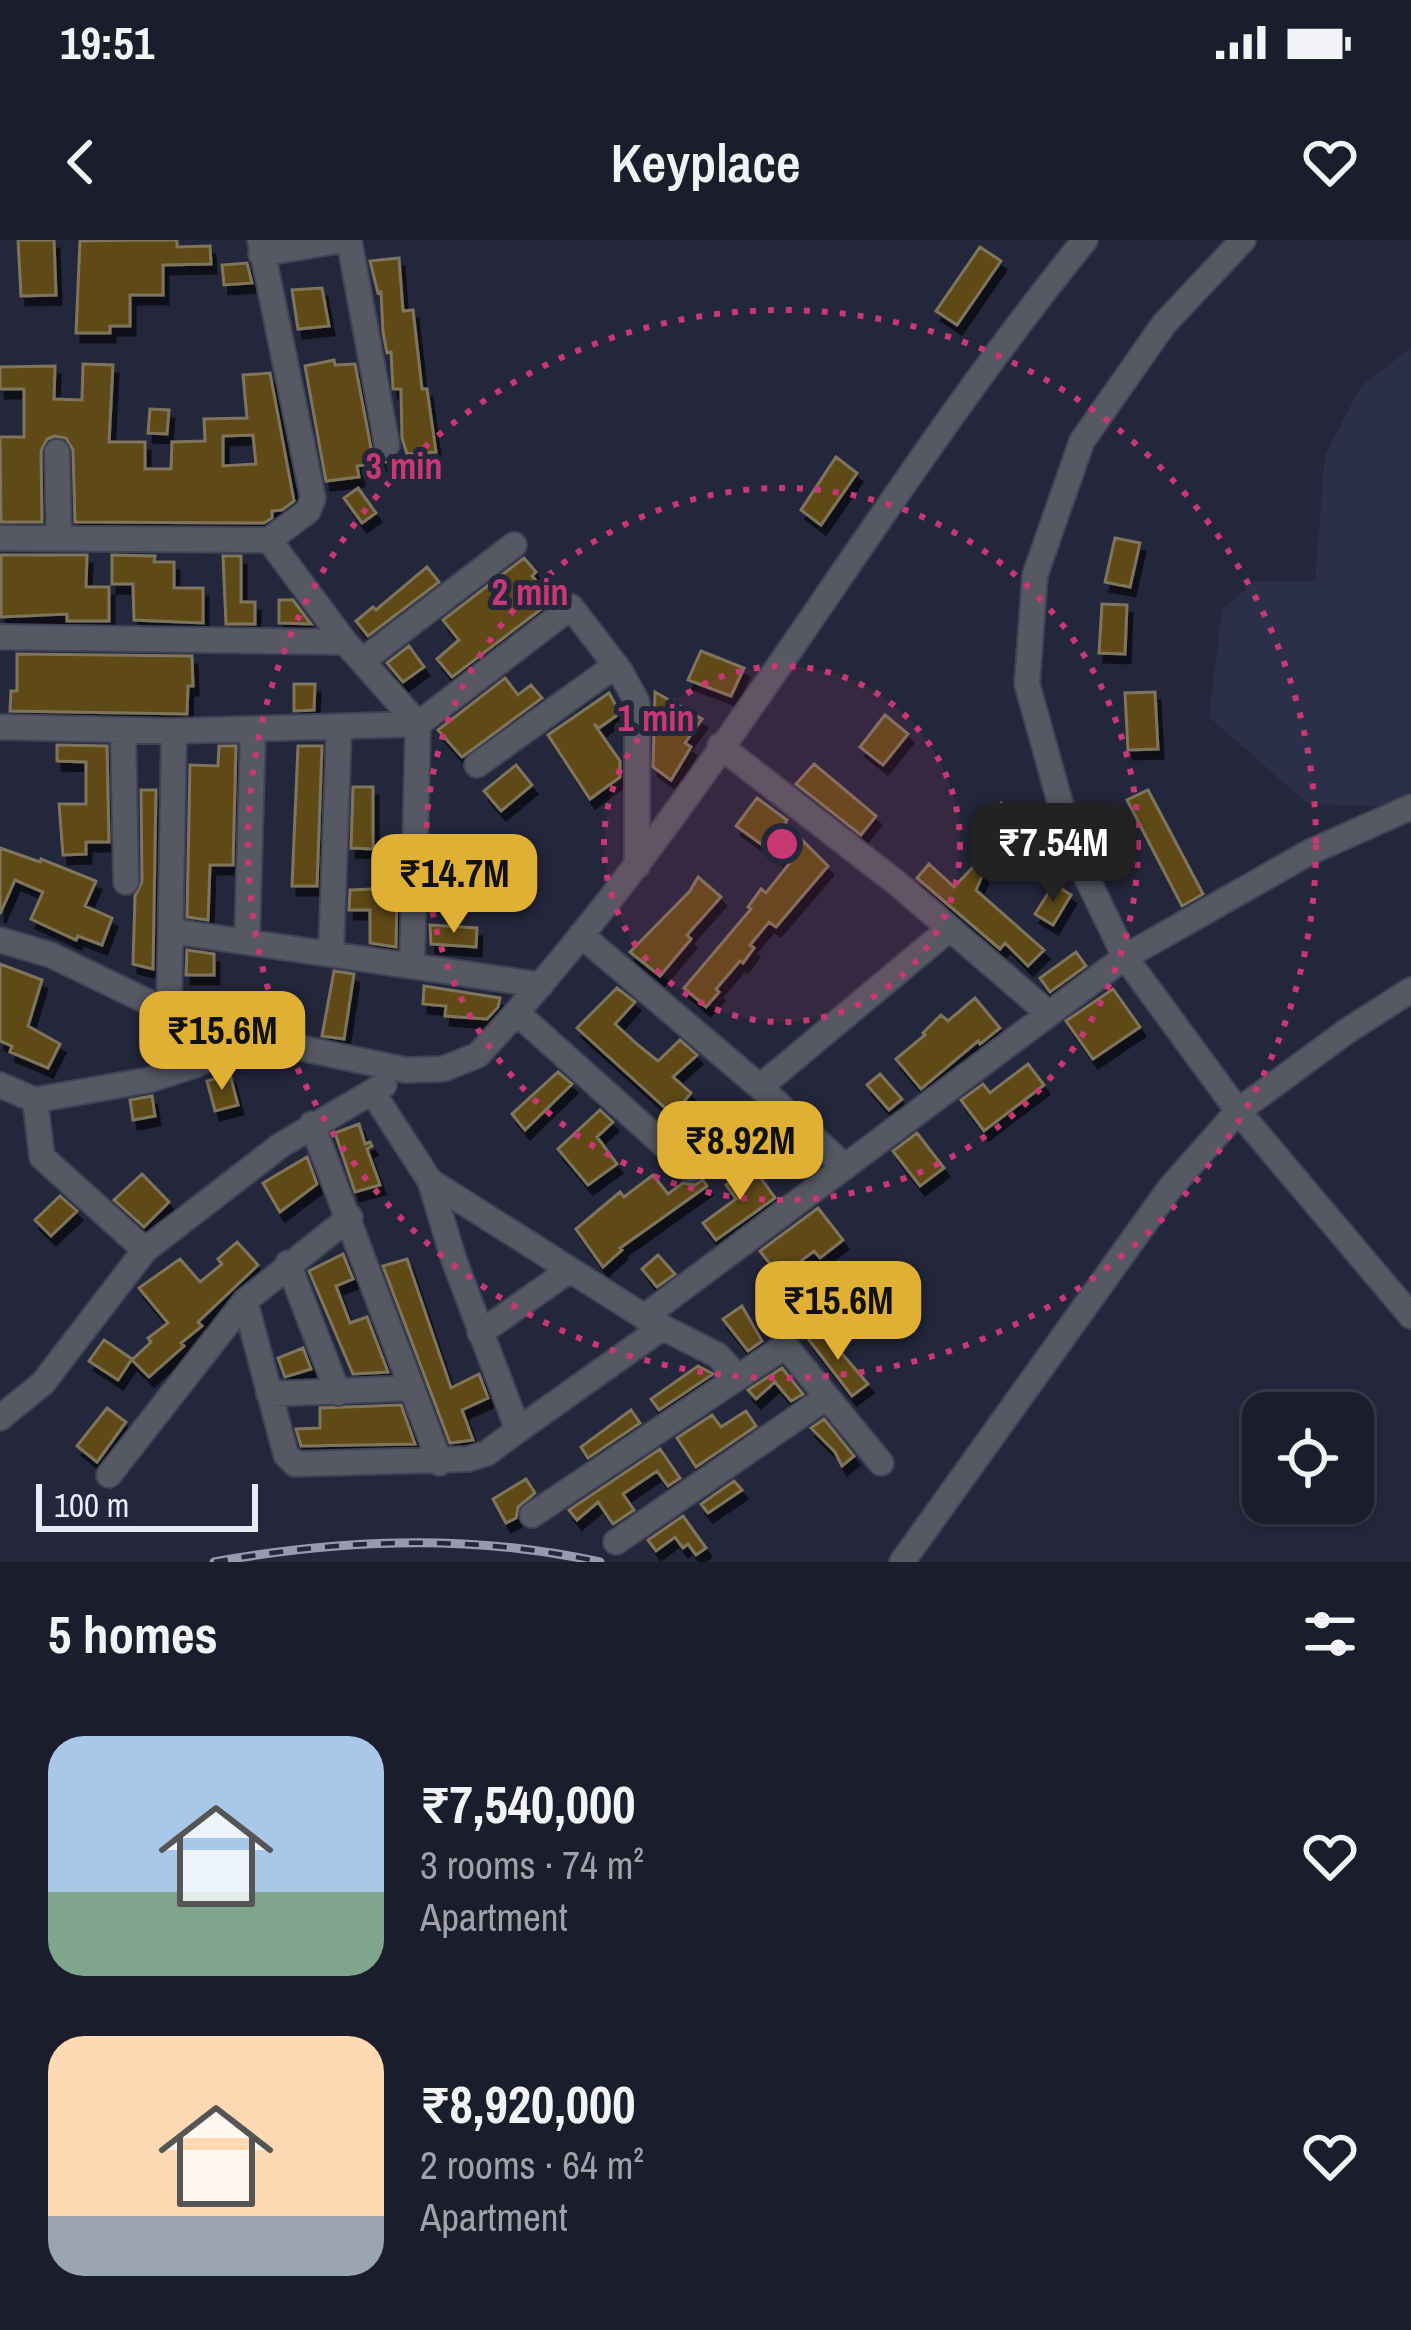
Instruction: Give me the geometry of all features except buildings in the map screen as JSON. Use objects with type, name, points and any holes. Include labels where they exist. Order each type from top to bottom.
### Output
[{"type":"street","points":[[0,538],[269,540],[308,511],[313,498],[260,247],[346,240],[387,446]]},
{"type":"street","points":[[0,940],[51,956],[169,1012],[228,1028],[406,1070],[443,1070],[478,1055],[638,866],[1012,329],[1085,240]]},
{"type":"street","points":[[1243,240],[1164,324],[1082,441],[1035,575],[1027,684],[1073,848],[1124,957],[1238,1111],[1411,1316]]},
{"type":"street","points":[[57,452],[59,538]]},
{"type":"street","points":[[269,540],[354,652],[418,724],[412,966]]},
{"type":"street","points":[[0,637],[354,652],[514,545]]},
{"type":"street","points":[[0,728],[174,731],[418,724],[571,607],[616,665],[638,703],[638,866]]},
{"type":"street","points":[[477,765],[616,665]]},
{"type":"street","points":[[331,954],[339,727]]},
{"type":"street","points":[[247,942],[254,729]]},
{"type":"street","points":[[122,730],[126,882]]},
{"type":"street","points":[[169,1012],[174,731]]},
{"type":"street","points":[[720,746],[898,884],[1047,1012]]},
{"type":"street","points":[[244,1301],[286,1455],[295,1464],[440,1463],[487,1453],[844,1167],[1124,957],[1310,852],[1411,807]]},
{"type":"street","points":[[760,1087],[948,929]]},
{"type":"street","points":[[171,931],[541,985]]},
{"type":"street","points":[[581,935],[760,1087],[844,1167]]},
{"type":"street","points":[[902,1562],[1170,1188],[1238,1111],[1347,1030],[1411,990]]},
{"type":"street","points":[[518,1012],[691,1169]]},
{"type":"street","points":[[0,1085],[34,1100],[148,1079],[195,1066],[213,1055],[228,1028]]},
{"type":"street","points":[[0,1418],[43,1383],[146,1250],[251,1166],[406,1070]]},
{"type":"street","points":[[373,1093],[430,1181],[518,1430]]},
{"type":"street","points":[[34,1100],[42,1157],[146,1250]]},
{"type":"street","points":[[312,1124],[440,1463]]},
{"type":"street","points":[[430,1181],[654,1322],[717,1354],[738,1378]]},
{"type":"street","points":[[109,1475],[244,1301],[350,1217]]},
{"type":"street","points":[[288,1263],[338,1393]]},
{"type":"street","points":[[480,1333],[570,1270]]},
{"type":"street","points":[[532,1515],[784,1347],[881,1463]]},
{"type":"street","points":[[269,1394],[412,1388]]},
{"type":"street","points":[[616,1543],[827,1397]]},
{"type":"shaded area","points":[[1411,348],[1411,807],[1308,804],[1209,717],[1222,610],[1254,581],[1315,581],[1325,455],[1361,386]]},
{"type":"railway","points":[[214,1562],[310,1548],[407,1543],[504,1547],[600,1562]]}]
